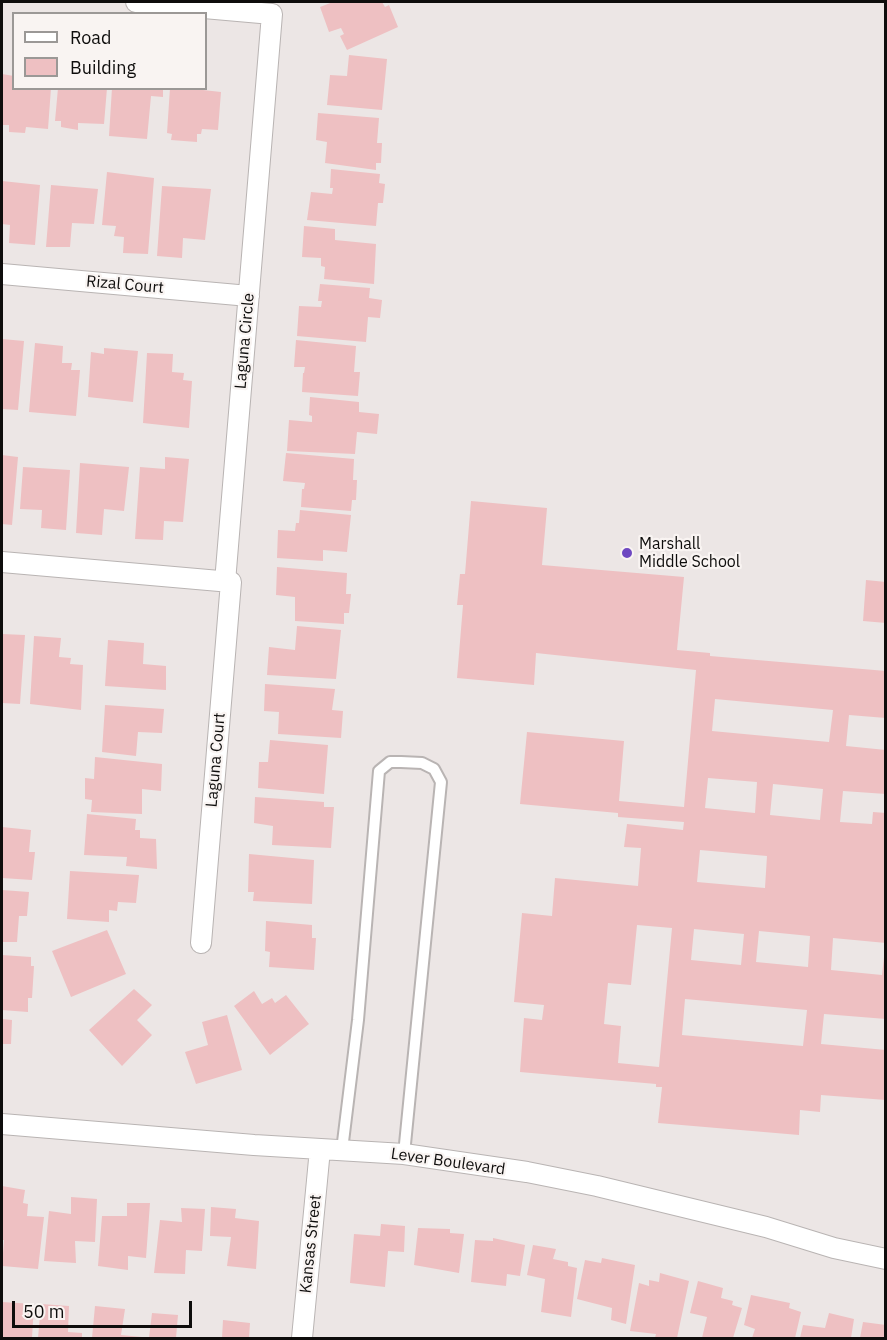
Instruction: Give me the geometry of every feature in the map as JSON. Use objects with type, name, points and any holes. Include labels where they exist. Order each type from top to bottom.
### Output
[{"type":"street","name":"Laguna Circle","points":[[136,2],[272,14],[225,582]]},
{"type":"street","name":"Rizal Court","points":[[2,274],[249,296]]},
{"type":"street","points":[[2,562],[225,582]]},
{"type":"street","name":"Laguna Court","points":[[201,943],[231,582],[225,582]]},
{"type":"street","name":"Lever Boulevard","points":[[2,1124],[404,1154],[527,1172],[597,1186],[766,1227],[834,1248],[885,1259]]},
{"type":"street","name":"Kansas Street","points":[[302,1338],[321,1149]]},
{"type":"lane","points":[[342,1150],[358,1020],[379,771],[390,762],[422,763],[434,769],[441,782],[404,1154]]},
{"type":"building","points":[[333,2],[382,2],[385,7],[389,5],[398,27],[347,50],[340,36],[344,34],[341,28],[329,32],[320,7]]},
{"type":"building","points":[[349,55],[387,59],[382,110],[327,105],[330,75],[347,76]]},
{"type":"building","points":[[2,74],[12,76],[12,90],[51,90],[48,129],[26,127],[25,133],[9,132],[9,125],[2,125]]},
{"type":"building","points":[[58,90],[107,90],[104,124],[78,123],[78,130],[61,127],[61,121],[55,121]]},
{"type":"building","points":[[112,90],[163,90],[163,97],[151,96],[147,139],[109,136]]},
{"type":"building","points":[[170,90],[221,92],[218,130],[202,129],[201,134],[197,134],[197,142],[171,140],[172,134],[167,133]]},
{"type":"building","points":[[318,113],[379,118],[377,143],[382,143],[381,163],[376,163],[376,170],[325,163],[327,142],[316,140]]},
{"type":"building","points":[[331,169],[380,174],[379,183],[385,184],[383,203],[378,203],[376,226],[307,220],[311,192],[332,194]]},
{"type":"building","points":[[107,172],[154,178],[148,254],[123,253],[124,237],[114,236],[116,226],[102,225]]},
{"type":"building","points":[[2,181],[40,185],[35,245],[9,243],[10,225],[2,224]]},
{"type":"building","points":[[51,185],[98,189],[94,224],[72,223],[70,247],[46,247]]},
{"type":"building","points":[[162,186],[211,189],[205,240],[183,238],[182,258],[157,256]]},
{"type":"building","points":[[304,226],[335,229],[335,240],[376,244],[374,284],[324,279],[325,267],[321,266],[321,258],[302,257]]},
{"type":"building","points":[[320,284],[370,288],[369,298],[382,300],[380,318],[368,317],[366,342],[297,336],[299,306],[321,307],[322,301],[318,301]]},
{"type":"building","points":[[2,339],[24,341],[18,410],[2,409]]},
{"type":"building","points":[[296,340],[356,346],[354,372],[360,372],[358,396],[302,392],[305,367],[294,367]]},
{"type":"building","points":[[35,343],[63,346],[62,363],[72,363],[71,370],[80,370],[76,416],[29,412]]},
{"type":"building","points":[[104,348],[138,351],[133,402],[88,397],[91,352],[104,354]]},
{"type":"building","points":[[147,353],[173,354],[172,372],[184,373],[183,380],[192,381],[189,428],[143,423]]},
{"type":"building","points":[[310,397],[359,402],[359,412],[379,414],[377,434],[357,432],[355,454],[287,451],[289,420],[312,422],[312,416],[309,415]]},
{"type":"building","points":[[286,453],[354,459],[353,480],[357,480],[356,500],[352,500],[351,511],[301,507],[302,489],[305,483],[283,481]]},
{"type":"building","points":[[2,455],[18,457],[12,525],[2,524]]},
{"type":"building","points":[[165,457],[189,459],[183,522],[164,521],[163,540],[135,539],[140,467],[165,469]]},
{"type":"building","points":[[80,463],[129,467],[124,511],[104,509],[102,535],[76,533]]},
{"type":"building","points":[[23,467],[70,470],[66,530],[41,528],[42,510],[20,509]]},
{"type":"building","points":[[471,501],[547,508],[542,565],[684,577],[677,650],[710,653],[710,656],[886,671],[886,718],[849,715],[846,746],[886,750],[886,794],[843,791],[840,822],[872,824],[873,812],[886,813],[886,943],[833,938],[831,970],[882,975],[884,957],[886,957],[886,1019],[824,1014],[821,1044],[886,1050],[886,1100],[821,1095],[820,1112],[800,1110],[799,1135],[658,1123],[662,1087],[656,1087],[656,1084],[520,1072],[524,1018],[542,1020],[544,1005],[514,1002],[522,913],[552,916],[555,878],[638,886],[641,848],[624,847],[627,824],[683,830],[684,822],[618,817],[618,813],[520,804],[527,732],[624,741],[619,801],[684,807],[696,670],[536,653],[534,685],[457,678],[463,605],[457,605],[460,574],[465,574]],"holes":[[[715,699],[833,710],[829,742],[712,731]],[[708,778],[757,782],[755,813],[705,808]],[[773,784],[823,789],[820,820],[770,815]],[[700,850],[767,856],[765,888],[697,882]],[[637,925],[672,928],[659,1067],[618,1063],[621,1026],[604,1024],[608,983],[631,985]],[[694,929],[744,934],[741,965],[691,960]],[[759,931],[810,936],[808,967],[756,962]],[[685,999],[807,1010],[803,1046],[682,1035]]]},
{"type":"building","points":[[300,510],[351,515],[347,552],[323,550],[323,561],[277,558],[278,530],[295,531],[296,523],[299,523]]},
{"type":"building","points":[[277,567],[347,573],[346,594],[351,594],[349,613],[344,613],[344,624],[295,621],[295,597],[276,595]]},
{"type":"building","points":[[866,580],[886,582],[886,623],[863,621]]},
{"type":"building","points":[[297,626],[341,630],[336,679],[267,675],[269,647],[295,650]]},
{"type":"building","points":[[2,634],[25,635],[20,704],[2,703]]},
{"type":"building","points":[[34,636],[61,638],[59,657],[71,658],[70,664],[83,665],[81,710],[30,704]]},
{"type":"building","points":[[108,640],[144,643],[143,664],[166,666],[166,690],[105,686]]},
{"type":"building","points":[[265,684],[335,689],[332,710],[343,711],[341,738],[278,734],[279,712],[264,711]]},
{"type":"building","points":[[105,705],[164,709],[162,733],[138,732],[136,756],[102,752]]},
{"type":"building","points":[[270,740],[328,745],[324,794],[258,788],[259,762],[268,762]]},
{"type":"building","points":[[95,757],[162,764],[161,791],[142,789],[142,814],[91,812],[92,800],[85,799],[85,778],[94,779]]},
{"type":"building","points":[[255,797],[324,802],[324,807],[334,807],[331,848],[272,845],[273,826],[254,823]]},
{"type":"building","points":[[87,814],[136,819],[135,830],[140,830],[140,838],[156,839],[157,869],[126,866],[127,857],[84,855]]},
{"type":"building","points":[[2,827],[31,830],[29,852],[35,852],[32,880],[2,878]]},
{"type":"building","points":[[249,854],[314,860],[312,904],[253,901],[254,892],[248,892]]},
{"type":"building","points":[[70,871],[139,875],[136,903],[118,902],[117,911],[109,910],[109,922],[67,919]]},
{"type":"building","points":[[2,890],[29,892],[27,916],[19,916],[17,942],[2,942]]},
{"type":"building","points":[[266,921],[312,925],[312,938],[316,938],[314,970],[269,967],[270,952],[265,951]]},
{"type":"building","points":[[107,930],[126,974],[71,997],[52,951]]},
{"type":"building","points":[[2,955],[31,957],[31,966],[34,966],[32,998],[28,998],[28,1012],[2,1010]]},
{"type":"building","points":[[134,989],[152,1005],[137,1020],[152,1035],[122,1066],[89,1030]]},
{"type":"building","points":[[254,991],[262,1004],[272,998],[275,1003],[286,995],[309,1024],[270,1055],[234,1006]]},
{"type":"building","points":[[227,1015],[242,1070],[196,1084],[185,1052],[208,1045],[202,1022]]},
{"type":"building","points":[[2,1019],[12,1020],[11,1044],[2,1044]]},
{"type":"building","points":[[2,1186],[25,1190],[23,1203],[28,1204],[27,1216],[44,1217],[38,1269],[2,1266],[4,1240],[2,1240]]},
{"type":"building","points":[[71,1197],[97,1199],[95,1242],[75,1241],[76,1263],[44,1261],[49,1211],[71,1214]]},
{"type":"building","points":[[127,1203],[150,1203],[146,1258],[128,1256],[128,1270],[98,1266],[102,1216],[127,1216]]},
{"type":"building","points":[[211,1207],[236,1209],[235,1218],[259,1221],[256,1269],[227,1266],[231,1237],[210,1236]]},
{"type":"building","points":[[181,1208],[205,1209],[202,1251],[186,1250],[185,1274],[154,1273],[160,1220],[182,1222]]},
{"type":"building","points":[[381,1224],[405,1226],[404,1252],[388,1251],[385,1287],[350,1283],[354,1234],[380,1236]]},
{"type":"building","points":[[418,1228],[450,1229],[450,1233],[464,1234],[459,1273],[414,1265]]},
{"type":"building","points":[[493,1238],[525,1245],[520,1276],[507,1274],[506,1286],[471,1282],[475,1240],[493,1241]]},
{"type":"building","points":[[533,1245],[556,1249],[553,1259],[568,1262],[568,1266],[577,1268],[571,1317],[541,1312],[545,1279],[527,1275]]},
{"type":"building","points":[[602,1258],[635,1265],[626,1324],[611,1320],[612,1308],[577,1299],[585,1260],[601,1263]]},
{"type":"building","points":[[660,1273],[689,1281],[677,1338],[655,1338],[656,1334],[630,1331],[639,1283],[649,1286],[649,1280],[659,1282]]},
{"type":"building","points":[[698,1281],[723,1288],[721,1298],[733,1301],[732,1305],[742,1308],[733,1338],[702,1338],[707,1317],[690,1313]]},
{"type":"building","points":[[751,1295],[790,1303],[789,1308],[801,1312],[795,1338],[752,1338],[755,1329],[744,1325]]},
{"type":"building","points":[[2,1302],[34,1304],[32,1338],[2,1338]]},
{"type":"building","points":[[41,1304],[69,1306],[68,1332],[82,1333],[82,1338],[38,1338]]},
{"type":"building","points":[[95,1306],[125,1309],[121,1335],[142,1338],[92,1338]]},
{"type":"building","points":[[152,1313],[178,1315],[176,1338],[149,1338]]},
{"type":"building","points":[[829,1313],[854,1319],[851,1338],[800,1338],[803,1325],[825,1328]]},
{"type":"building","points":[[223,1320],[250,1323],[249,1338],[222,1338]]},
{"type":"building","points":[[863,1322],[886,1325],[886,1338],[860,1338]]},
{"type":"place","name":"Marshall Middle School","points":[[627,553]]}]
